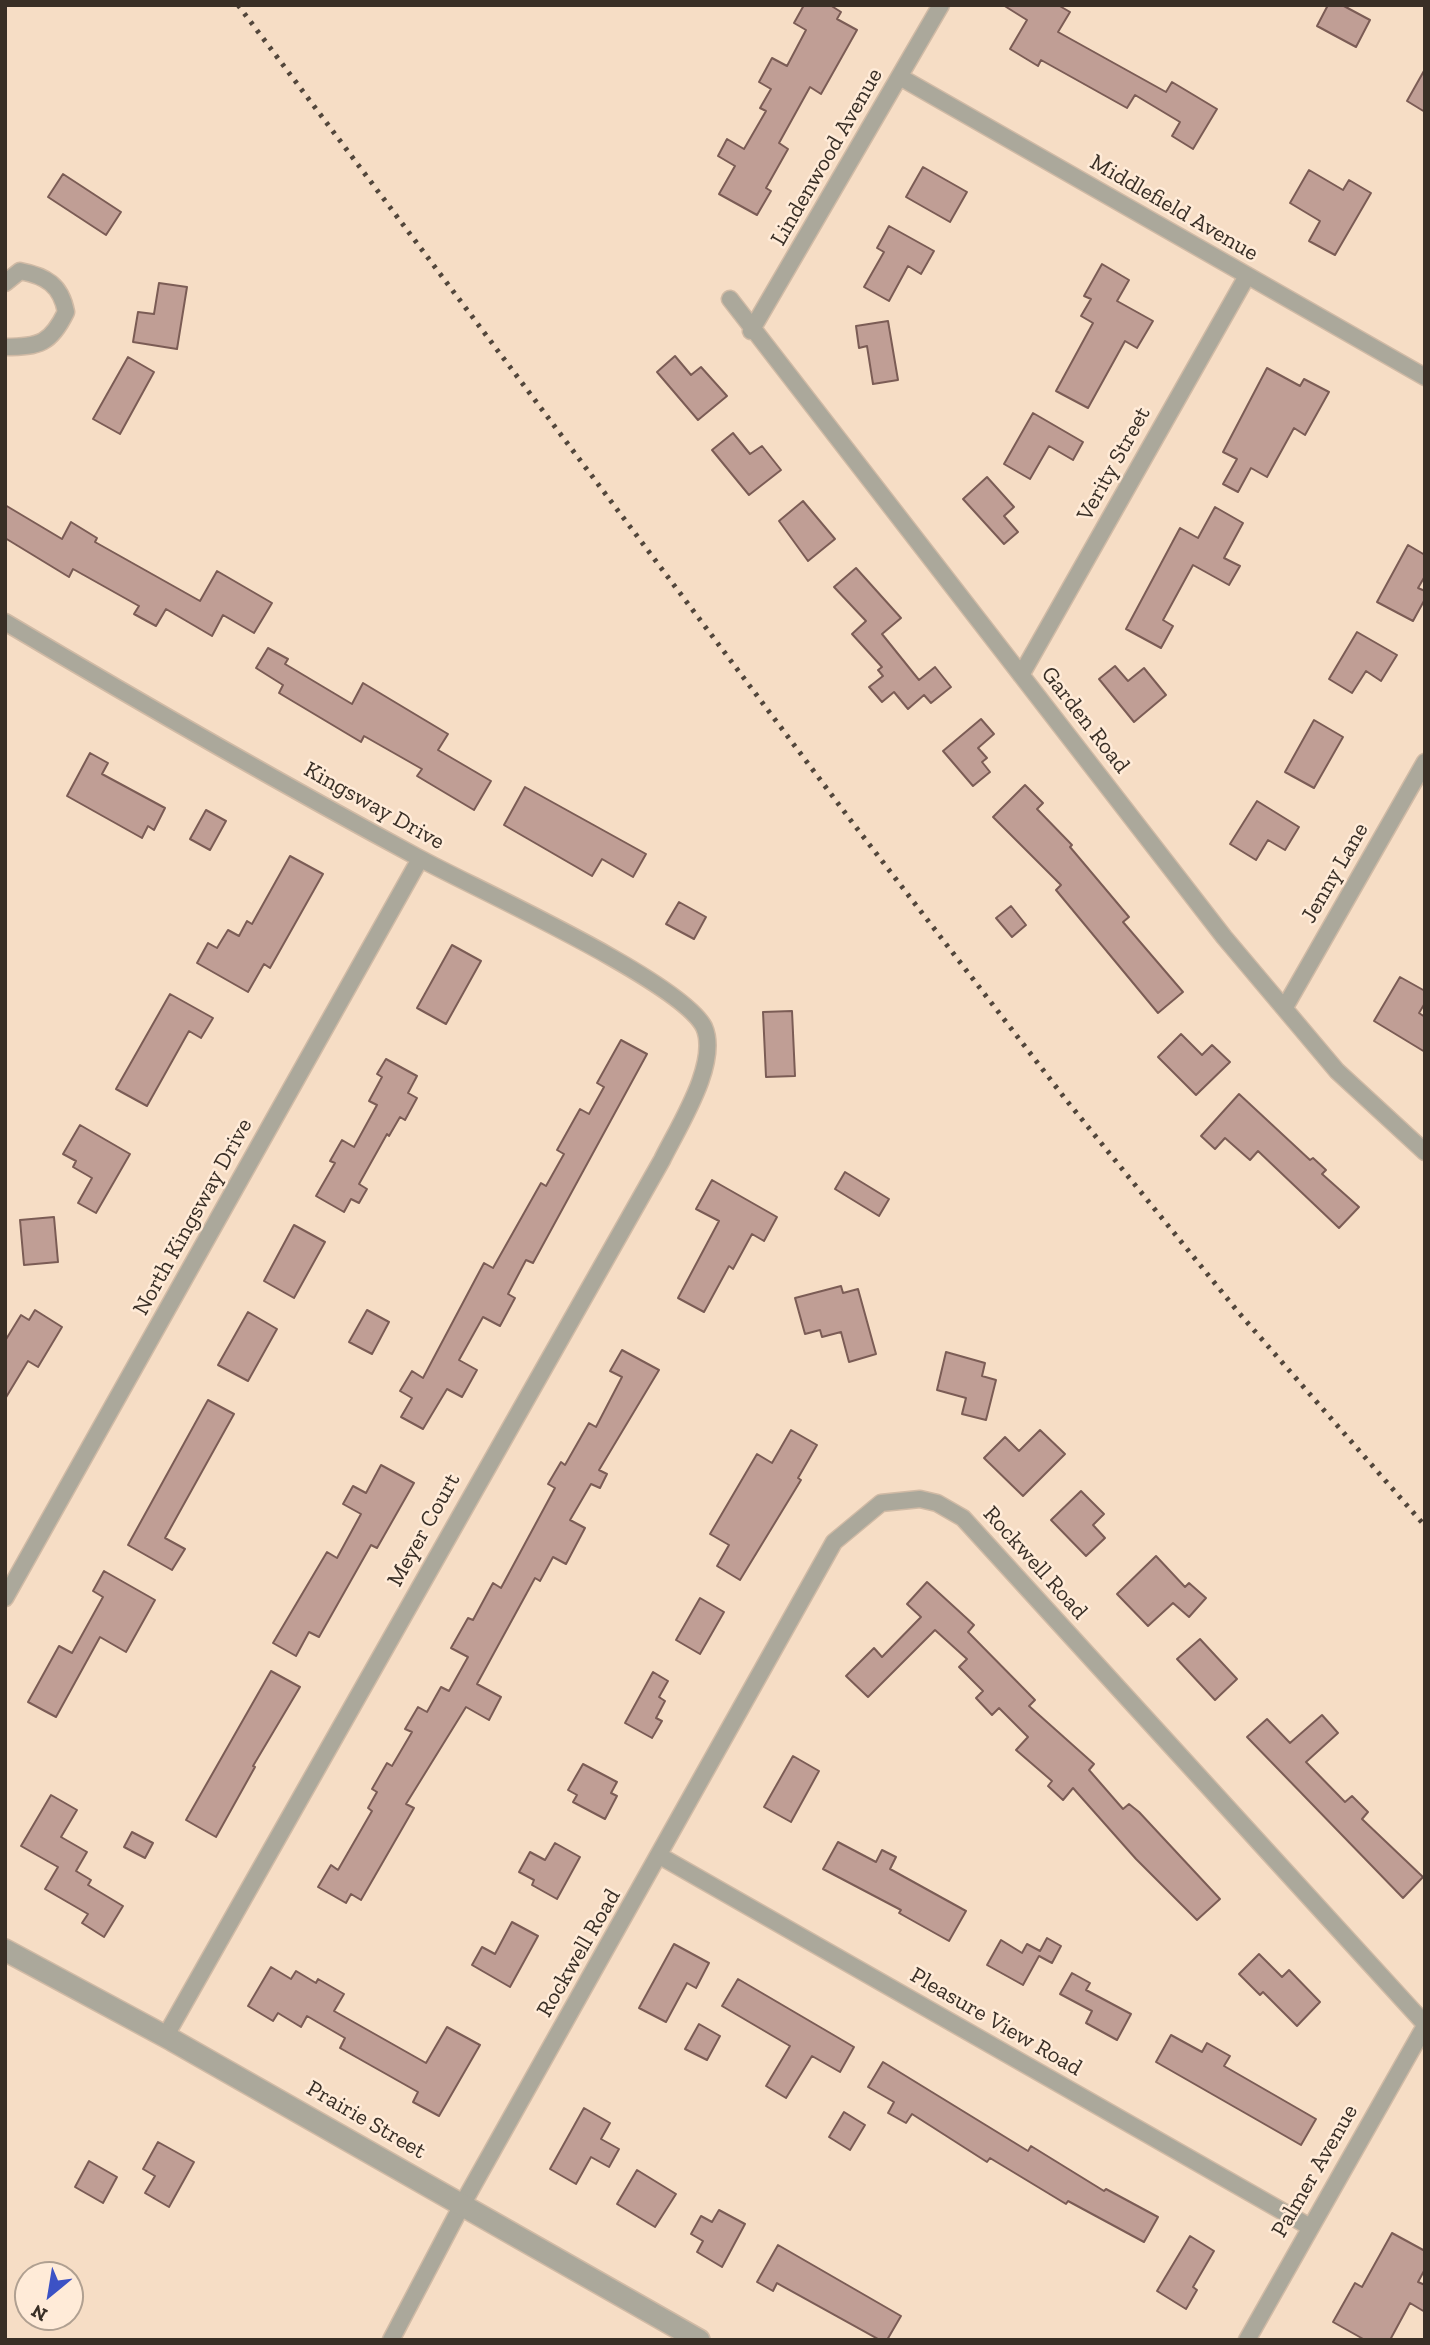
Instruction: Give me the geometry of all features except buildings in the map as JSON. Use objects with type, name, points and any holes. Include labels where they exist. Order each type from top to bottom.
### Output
[{"type":"street","name":"Lindenwood Avenue","points":[[751,331],[941,5]]},
{"type":"street","name":"Middlefield Avenue","points":[[900,77],[1425,377]]},
{"type":"street","points":[[5,283],[20,271],[41,275],[57,286],[66,312],[52,337],[42,344],[5,346]]},
{"type":"street","name":"Verity Street","points":[[1021,675],[1247,276]]},
{"type":"street","name":"Garden Road","points":[[730,299],[751,331],[1224,937],[1337,1071],[1425,1152]]},
{"type":"street","name":"Kingsway Drive","points":[[5,622],[420,859],[528,913],[668,992],[691,1009],[708,1040]]},
{"type":"street","name":"Jenny Lane","points":[[1284,1007],[1425,762]]},
{"type":"street","name":"North Kingsway Drive","points":[[5,1598],[420,859]]},
{"type":"street","name":"Meyer Court","points":[[165,2037],[662,1160],[695,1094],[703,1071],[708,1040]]},
{"type":"street","name":"Rockwell Road","points":[[391,2340],[463,2205],[834,1542],[881,1503],[920,1499],[937,1503],[963,1518],[1425,2025]]},
{"type":"street","name":"Pleasure View Road","points":[[660,1856],[1310,2227]]},
{"type":"street","name":"Prairie Street","points":[[5,1950],[165,2037],[699,2340]]},
{"type":"street","name":"Palmer Avenue","points":[[1247,2340],[1425,2025]]},
{"type":"railway","points":[[238,5],[852,822],[1067,1101],[1239,1313],[1425,1526]]}]
